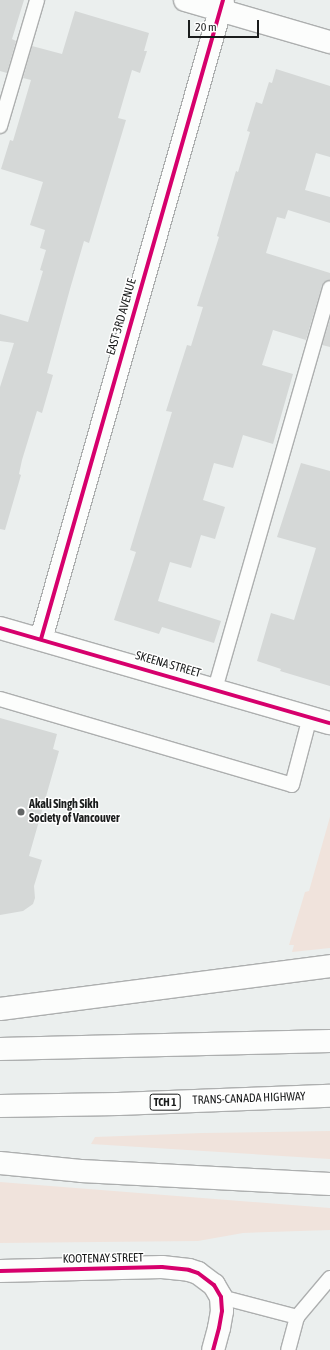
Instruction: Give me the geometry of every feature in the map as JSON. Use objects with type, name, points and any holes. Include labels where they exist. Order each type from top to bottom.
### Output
[{"type":"main road","points":[[186,0],[221,5],[330,42]]},
{"type":"main road","name":"EAST 3RD AVENUE","points":[[41,640],[221,5]]},
{"type":"main road","name":"SKEENA STREET","points":[[0,628],[320,720]]},
{"type":"main road","points":[[0,1009],[330,966]]},
{"type":"main road","points":[[0,1049],[330,1040]]},
{"type":"main road","name":"TRANS-CANADA HIGHWAY","points":[[0,1106],[118,1104],[330,1096]]},
{"type":"main road","points":[[0,1163],[81,1171],[330,1184]]},
{"type":"main road","name":"KOOTENAY STREET","points":[[0,1271],[162,1267],[189,1270],[205,1277],[214,1285],[221,1297]]},
{"type":"main road","points":[[213,1350],[222,1311],[221,1297]]},
{"type":"lane","points":[[0,126],[36,0]]},
{"type":"lane","points":[[215,689],[330,288]]},
{"type":"lane","points":[[0,698],[292,785],[320,720]]},
{"type":"lane","points":[[288,1350],[297,1317],[330,1278]]},
{"type":"lane","points":[[221,1297],[297,1317]]},
{"type":"shaded area","points":[[330,817],[330,948],[292,952],[294,945],[289,945],[305,892],[309,891]]},
{"type":"shaded area","points":[[330,1131],[330,1159],[91,1144],[95,1137],[202,1133]]},
{"type":"shaded area","points":[[0,1182],[330,1208],[330,1230],[243,1233],[198,1241],[0,1243]]},
{"type":"building","points":[[0,0],[24,0],[12,39],[16,41],[7,73],[0,71]]},
{"type":"building","points":[[75,11],[149,33],[144,51],[147,51],[140,73],[132,70],[118,118],[126,120],[89,243],[84,241],[47,373],[53,375],[42,413],[37,411],[22,460],[19,474],[21,475],[5,530],[0,529],[0,387],[14,343],[0,341],[0,314],[28,322],[43,271],[40,270],[46,250],[40,248],[45,230],[30,225],[43,182],[1,169],[10,140],[13,141],[31,80],[23,78],[32,46],[62,54]]},
{"type":"building","points":[[276,69],[330,86],[330,157],[316,153],[305,190],[330,197],[330,223],[288,210],[285,219],[277,217],[266,253],[330,273],[330,280],[324,282],[322,286],[306,340],[273,330],[262,365],[293,374],[273,444],[243,435],[233,468],[214,463],[203,500],[225,507],[215,539],[201,535],[191,568],[170,562],[158,601],[221,621],[214,643],[162,627],[159,634],[114,620],[136,552],[130,550],[172,412],[166,411],[187,345],[191,346],[203,307],[197,306],[219,237],[217,236],[236,171],[238,172],[250,132],[247,131],[256,102],[262,104],[269,82],[272,83]]},
{"type":"building","points":[[330,319],[330,347],[322,345]]},
{"type":"building","points":[[301,463],[330,471],[330,686],[280,671],[281,669],[257,661],[271,613],[294,620],[316,548],[277,537]]},
{"type":"building","name":"Akali Singh Sikh Society of Vancouver","points":[[0,718],[57,734],[53,749],[59,751],[29,856],[42,860],[34,886],[35,898],[33,904],[23,911],[0,915]]},
{"type":"cycle path","points":[[41,639],[223,0]]},
{"type":"cycle path","points":[[0,628],[330,723]]},
{"type":"cycle path","points":[[0,1271],[162,1267],[189,1270],[198,1273],[214,1285],[221,1297],[222,1311],[213,1350]]},
{"type":"place","name":"Akali Singh Sikh Society of Vancouver","points":[[21,812]]}]
